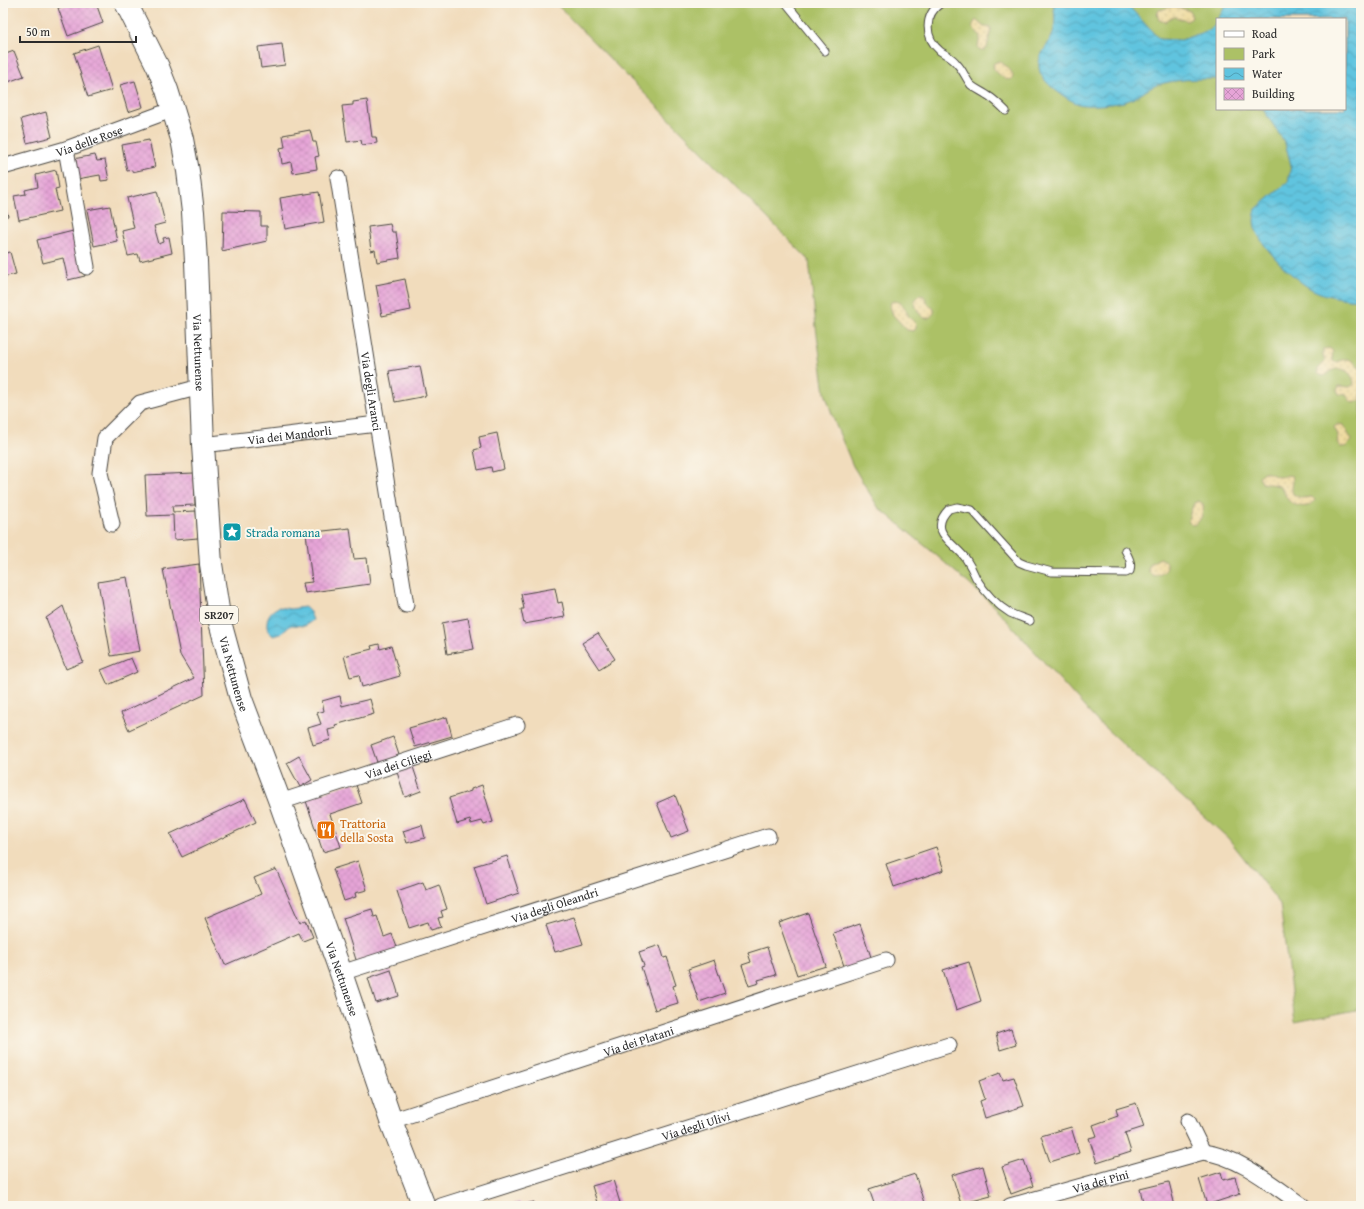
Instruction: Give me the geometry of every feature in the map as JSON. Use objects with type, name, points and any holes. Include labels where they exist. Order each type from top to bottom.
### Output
[{"type":"main road","name":"Via Nettunense","points":[[129,6],[158,67],[174,109],[186,154],[193,212],[200,387],[211,564],[220,622],[241,699],[341,972],[391,1121],[424,1206]]},
{"type":"street","name":"Via delle Rose","points":[[3,167],[66,149],[174,109]]},
{"type":"street","points":[[66,149],[87,267]]},
{"type":"street","name":"Via degli Aranci","points":[[338,178],[406,605]]},
{"type":"street","points":[[112,524],[100,473],[105,438],[140,403],[200,387]]},
{"type":"street","name":"Via dei Mandorli","points":[[203,445],[377,424]]},
{"type":"street","name":"Via dei Ciliegi","points":[[280,802],[517,725]]},
{"type":"street","name":"Via degli Oleandri","points":[[341,972],[768,836]]},
{"type":"street","name":"Via dei Platani","points":[[391,1121],[886,960]]},
{"type":"street","name":"Via degli Ulivi","points":[[441,1206],[949,1045]]},
{"type":"street","points":[[1188,1121],[1202,1153],[1237,1163],[1258,1175],[1303,1206]]},
{"type":"street","name":"Via dei Pini","points":[[1010,1206],[1202,1153]]},
{"type":"lane","points":[[786,3],[825,52]]},
{"type":"lane","points":[[941,3],[932,11],[928,18],[929,33],[934,43],[940,50],[957,63],[972,85],[994,100],[1006,111]]},
{"type":"lane","points":[[1030,621],[1010,613],[998,603],[981,585],[962,554],[946,540],[941,527],[942,519],[949,509],[957,508],[972,510],[1019,562],[1038,569],[1052,572],[1126,573],[1130,571],[1131,565],[1130,558],[1125,550]]},
{"type":"green space","points":[[555,3],[1361,3],[1361,1009],[1295,1022],[1280,904],[1228,838],[1095,719],[992,604],[878,507],[853,466],[835,423],[825,393],[809,260]]},
{"type":"sand","points":[[1174,6],[1190,11],[1192,18],[1187,21],[1176,17],[1172,17],[1165,22],[1159,20],[1157,14],[1159,10]]},
{"type":"sand","points":[[976,20],[984,27],[990,27],[991,29],[987,48],[984,50],[980,50],[978,47],[980,36],[973,28]]},
{"type":"sand","points":[[998,61],[1011,71],[1013,75],[1012,79],[1004,79],[994,70],[993,64]]},
{"type":"sand","points":[[919,295],[924,296],[928,304],[934,309],[934,313],[930,317],[924,318],[921,316],[917,308],[914,300]]},
{"type":"sand","points":[[894,301],[902,304],[909,317],[916,324],[914,331],[907,330],[893,315],[890,306],[891,302]]},
{"type":"sand","points":[[1329,348],[1333,351],[1332,359],[1334,362],[1349,359],[1361,368],[1361,400],[1354,403],[1351,402],[1346,395],[1339,394],[1337,390],[1339,386],[1350,387],[1354,384],[1352,377],[1347,371],[1337,369],[1324,376],[1318,373],[1318,369],[1325,362],[1323,350]]},
{"type":"sand","points":[[1338,424],[1343,425],[1352,440],[1344,447],[1340,447],[1337,443],[1338,435],[1334,427]]},
{"type":"sand","points":[[1263,472],[1279,477],[1289,475],[1292,476],[1293,494],[1301,498],[1312,497],[1315,500],[1310,505],[1306,506],[1298,506],[1294,504],[1288,500],[1280,487],[1262,483],[1259,477]]},
{"type":"sand","points":[[1199,501],[1203,504],[1203,514],[1197,523],[1192,525],[1188,521],[1189,516],[1194,503]]},
{"type":"sand","points":[[1160,558],[1166,561],[1167,567],[1164,572],[1154,576],[1149,573],[1148,568],[1151,563]]},
{"type":"water","points":[[1053,3],[1126,3],[1159,39],[1181,40],[1209,30],[1216,22],[1216,79],[1187,80],[1164,83],[1153,87],[1131,100],[1123,102],[1103,105],[1079,104],[1062,95],[1046,82],[1040,72],[1040,57],[1052,36],[1055,24]]},
{"type":"water","points":[[1227,3],[1361,3],[1361,300],[1330,296],[1306,286],[1272,255],[1259,237],[1254,222],[1256,209],[1288,182],[1291,165],[1285,143],[1264,110],[1346,110],[1346,18],[1219,18]]},
{"type":"water","points":[[279,607],[290,609],[305,607],[310,612],[313,620],[305,626],[291,625],[281,634],[273,636],[268,631],[267,620],[272,611]]},
{"type":"building","points":[[72,3],[96,3],[103,23],[68,36],[58,8]]},
{"type":"building","points":[[282,44],[285,65],[261,68],[258,47]]},
{"type":"building","points":[[98,45],[112,90],[88,97],[74,53]]},
{"type":"building","points":[[14,51],[24,76],[3,84],[3,55]]},
{"type":"building","points":[[135,81],[143,107],[128,112],[120,85]]},
{"type":"building","points":[[367,100],[372,137],[376,137],[377,143],[362,145],[361,140],[347,142],[342,106],[353,105],[353,102]]},
{"type":"building","points":[[46,112],[52,137],[27,143],[21,119]]},
{"type":"building","points":[[310,130],[313,142],[316,142],[319,156],[315,157],[317,169],[293,173],[291,162],[282,164],[280,148],[285,147],[283,135]]},
{"type":"building","points":[[149,140],[155,167],[132,172],[132,170],[127,171],[122,145]]},
{"type":"building","points":[[95,155],[97,161],[105,160],[109,180],[101,181],[100,175],[77,179],[73,159]]},
{"type":"building","points":[[56,170],[59,188],[55,189],[60,211],[19,220],[14,196],[26,194],[25,190],[38,187],[36,175]]},
{"type":"building","points":[[157,191],[165,223],[154,226],[159,244],[164,242],[163,238],[169,237],[172,253],[140,261],[138,254],[128,256],[122,231],[134,228],[127,198]]},
{"type":"building","points":[[319,192],[324,222],[285,229],[280,198]]},
{"type":"building","points":[[3,200],[8,216],[3,217]]},
{"type":"building","points":[[110,206],[117,241],[94,246],[87,210]]},
{"type":"building","points":[[223,211],[261,212],[261,226],[267,226],[267,241],[222,251]]},
{"type":"building","points":[[390,224],[392,232],[396,232],[400,258],[377,262],[375,250],[371,251],[368,227]]},
{"type":"building","points":[[73,231],[85,276],[68,280],[63,258],[43,263],[37,240]]},
{"type":"building","points":[[10,252],[16,274],[3,277],[3,254]]},
{"type":"building","points":[[405,279],[411,310],[382,316],[376,285]]},
{"type":"building","points":[[420,366],[426,396],[395,402],[389,371]]},
{"type":"building","points":[[497,433],[504,469],[492,472],[491,467],[478,470],[474,450],[481,448],[479,437]]},
{"type":"building","points":[[194,473],[195,505],[172,506],[173,512],[196,511],[198,538],[174,540],[173,515],[147,516],[145,475]]},
{"type":"building","points":[[350,528],[354,559],[367,558],[370,584],[305,593],[303,583],[312,582],[306,533]]},
{"type":"building","points":[[199,564],[204,695],[129,730],[121,713],[194,678],[180,655],[163,569]]},
{"type":"building","points":[[127,577],[140,651],[111,656],[98,582]]},
{"type":"building","points":[[555,588],[558,603],[562,602],[565,617],[524,624],[521,609],[524,609],[521,594]]},
{"type":"building","points":[[63,606],[83,662],[66,669],[46,618]]},
{"type":"building","points":[[468,618],[474,649],[447,654],[442,623]]},
{"type":"building","points":[[598,633],[615,659],[599,669],[582,643]]},
{"type":"building","points":[[379,644],[380,649],[391,646],[400,676],[362,687],[359,675],[350,677],[344,656],[372,649],[371,646]]},
{"type":"building","points":[[131,658],[137,672],[108,685],[101,670]]},
{"type":"building","points":[[340,696],[342,706],[370,699],[374,714],[335,725],[336,728],[328,730],[330,740],[313,745],[308,728],[321,724],[317,713],[324,711],[322,701]]},
{"type":"building","points":[[447,717],[452,736],[415,747],[409,728]]},
{"type":"building","points":[[393,737],[400,758],[378,765],[371,745]]},
{"type":"building","points":[[299,756],[312,780],[300,787],[287,763]]},
{"type":"building","points":[[412,764],[421,791],[405,797],[396,769]]},
{"type":"building","name":"Trattoria della Sosta","points":[[355,782],[362,803],[330,814],[341,847],[323,852],[305,798]]},
{"type":"building","points":[[482,785],[493,822],[484,825],[482,821],[471,824],[470,820],[457,824],[449,798],[471,791],[471,789]]},
{"type":"building","points":[[675,795],[689,831],[671,838],[657,803]]},
{"type":"building","points":[[245,799],[256,822],[182,857],[170,834]]},
{"type":"building","points":[[422,825],[425,838],[407,843],[403,831]]},
{"type":"building","points":[[936,847],[944,870],[894,887],[886,864]]},
{"type":"building","points":[[507,856],[519,893],[486,904],[474,866]]},
{"type":"building","points":[[358,861],[367,890],[355,893],[356,897],[344,901],[333,869]]},
{"type":"building","points":[[276,869],[300,923],[306,920],[313,937],[303,941],[299,933],[225,965],[205,918],[261,894],[254,878]]},
{"type":"building","points":[[423,882],[426,890],[439,885],[447,909],[441,911],[443,917],[438,918],[441,927],[431,930],[428,922],[409,928],[397,891]]},
{"type":"building","points":[[372,909],[374,917],[377,916],[384,937],[392,934],[398,950],[357,963],[343,918]]},
{"type":"building","points":[[808,913],[826,966],[797,975],[779,923]]},
{"type":"building","points":[[574,917],[583,944],[555,952],[546,925]]},
{"type":"building","points":[[860,924],[872,960],[845,969],[833,933]]},
{"type":"building","points":[[660,945],[664,958],[667,957],[676,985],[673,986],[678,1003],[655,1010],[641,967],[644,966],[639,952]]},
{"type":"building","points":[[767,947],[776,975],[758,980],[759,983],[749,986],[742,965],[751,962],[748,953]]},
{"type":"building","points":[[714,960],[725,993],[699,1002],[688,969]]},
{"type":"building","points":[[969,962],[981,1001],[956,1010],[943,970]]},
{"type":"building","points":[[391,970],[399,996],[376,1003],[368,978]]},
{"type":"building","points":[[1011,1029],[1016,1045],[1000,1050],[996,1034]]},
{"type":"building","points":[[1000,1073],[1003,1080],[1014,1077],[1024,1106],[985,1118],[980,1101],[985,1099],[979,1081]]},
{"type":"building","points":[[1136,1103],[1144,1127],[1125,1133],[1131,1152],[1097,1163],[1089,1138],[1097,1136],[1093,1125],[1118,1116],[1116,1109]]},
{"type":"building","points":[[1071,1127],[1079,1153],[1050,1162],[1041,1136]]},
{"type":"building","points":[[1024,1160],[1033,1186],[1011,1194],[1002,1167]]},
{"type":"building","points":[[983,1166],[991,1196],[961,1204],[952,1175]]},
{"type":"building","points":[[1221,1172],[1223,1180],[1235,1177],[1240,1194],[1207,1205],[1199,1179]]},
{"type":"building","points":[[915,1174],[925,1206],[875,1206],[869,1189]]},
{"type":"building","points":[[613,1180],[621,1206],[598,1206],[592,1186]]},
{"type":"building","points":[[1169,1182],[1175,1206],[1144,1206],[1140,1189]]},
{"type":"building","points":[[520,1202],[521,1205],[534,1202],[535,1206],[511,1206],[511,1204]]},
{"type":"place","name":"Strada romana","points":[[232,532]]},
{"type":"place","name":"Trattoria della Sosta","points":[[326,830]]}]
